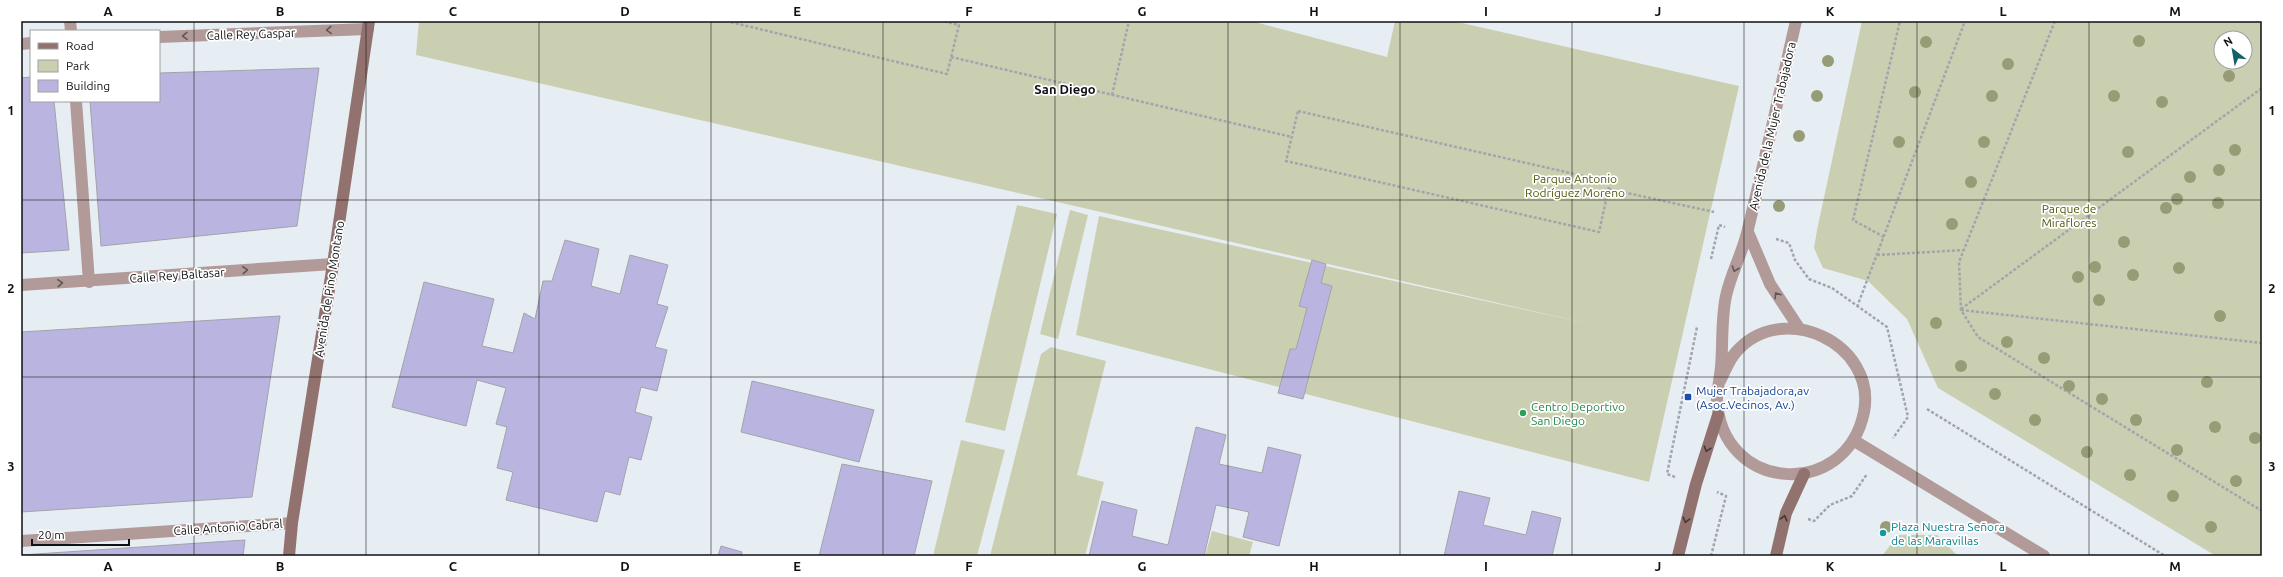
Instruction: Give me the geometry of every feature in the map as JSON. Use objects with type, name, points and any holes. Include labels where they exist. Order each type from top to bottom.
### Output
[{"type":"street","name":"Avenida de la Mujer Trabajadora","points":[[1718,415],[1717,398],[1720,381],[1726,296],[1748,232],[1796,21]]},
{"type":"street","name":"Calle Rey Gaspar","points":[[160,37],[368,25]]},
{"type":"street","name":"Avenida de Pino Montano","points":[[289,556],[292,523],[333,264],[368,25]]},
{"type":"street","points":[[76,102],[90,282]]},
{"type":"street","points":[[1748,232],[1770,284],[1799,328]]},
{"type":"street","name":"Calle Rey Baltasar","points":[[21,285],[90,282],[333,264]]},
{"type":"street","points":[[1718,415],[1729,442],[1748,462],[1775,474],[1804,474],[1818,470],[1832,462],[1844,452],[1853,440],[1861,425],[1864,409],[1864,392],[1861,376],[1852,360],[1832,340],[1816,332],[1799,328],[1782,328],[1765,332],[1750,340],[1737,351],[1720,381]]},
{"type":"street","points":[[1678,556],[1696,484],[1718,415]]},
{"type":"street","points":[[1853,440],[2044,556]]},
{"type":"street","points":[[1776,556],[1786,513],[1804,474]]},
{"type":"street","name":"Calle Antonio Cabral","points":[[21,541],[292,523]]},
{"type":"path","points":[[726,21],[947,74],[959,25],[943,21]]},
{"type":"path","points":[[1112,95],[1130,21]]},
{"type":"path","points":[[1884,237],[1853,220],[1900,21]]},
{"type":"path","points":[[1857,307],[1965,21]]},
{"type":"path","points":[[2055,21],[1959,262],[1961,310],[1978,337],[2262,511]]},
{"type":"path","points":[[951,57],[1292,136]]},
{"type":"path","points":[[1961,310],[2262,88]]},
{"type":"path","points":[[1298,111],[1610,182],[1599,232],[1286,161],[1292,136],[1298,111]]},
{"type":"path","points":[[1609,189],[1714,212]]},
{"type":"path","points":[[1710,264],[1718,225],[1723,226]]},
{"type":"path","points":[[1769,237],[1789,243],[1796,260],[1809,279],[1832,288],[1857,307],[1888,327],[1908,417],[1901,426]]},
{"type":"path","points":[[1877,255],[1964,250]]},
{"type":"path","points":[[1961,310],[2262,343]]},
{"type":"path","points":[[1677,478],[1667,474],[1699,319]]},
{"type":"path","points":[[1927,409],[2164,556]]},
{"type":"path","points":[[1814,521],[1830,506],[1852,496],[1858,488]]},
{"type":"path","points":[[1711,556],[1726,496]]},
{"type":"green space","name":"Parque Antonio Rodríguez Moreno","points":[[419,21],[1251,21],[1387,57],[1395,21],[1453,21],[1739,86],[1649,482],[1076,335],[1099,216],[1594,325],[416,55]]},
{"type":"green space","name":"Parque de Miraflores","points":[[1862,21],[2262,21],[2262,556],[2216,556],[1938,388],[1907,319],[1868,281],[1823,268],[1814,248]]},
{"type":"green space","points":[[1017,205],[1057,214],[1005,431],[965,422]]},
{"type":"green space","points":[[1070,210],[1088,215],[1058,339],[1040,334]]},
{"type":"green space","points":[[1051,347],[1106,361],[1077,475],[1104,482],[1085,556],[990,556],[1041,354]]},
{"type":"green space","points":[[961,440],[1005,450],[977,556],[933,556]]},
{"type":"green space","points":[[1212,531],[1253,542],[1249,556],[1205,556]]},
{"type":"green space","points":[[1898,535],[1937,535],[1958,556],[1882,556]]},
{"type":"building","points":[[319,68],[297,226],[101,246],[90,102],[160,102],[160,73]]},
{"type":"building","points":[[30,77],[30,102],[54,102],[69,250],[21,253],[21,78]]},
{"type":"building","points":[[565,240],[599,249],[591,286],[620,294],[630,255],[668,265],[657,304],[668,307],[655,347],[667,350],[657,391],[641,387],[635,412],[652,417],[641,460],[629,457],[620,495],[605,491],[597,522],[506,500],[513,472],[497,468],[507,427],[496,424],[506,388],[477,380],[466,426],[392,407],[424,282],[494,299],[482,346],[513,353],[524,313],[535,319],[543,281],[552,281]]},
{"type":"building","points":[[1312,260],[1326,264],[1321,283],[1332,286],[1303,399],[1278,393],[1290,349],[1296,349],[1307,308],[1299,306]]},
{"type":"building","points":[[280,316],[252,497],[21,512],[21,332]]},
{"type":"building","points":[[752,381],[874,410],[859,462],[741,432]]},
{"type":"building","points":[[1196,427],[1226,435],[1219,464],[1262,473],[1268,447],[1301,455],[1279,546],[1243,537],[1249,512],[1216,505],[1204,556],[1089,556],[1102,501],[1137,510],[1132,536],[1168,545]]},
{"type":"building","points":[[842,464],[932,481],[914,556],[819,556]]},
{"type":"building","points":[[1459,491],[1490,498],[1483,525],[1526,535],[1532,511],[1561,518],[1552,556],[1444,556]]},
{"type":"building","points":[[245,540],[243,556],[21,556],[21,555]]},
{"type":"building","points":[[721,546],[742,552],[741,556],[718,556]]},
{"type":"place","name":"Mujer Trabajadora,av (Asoc.Vecinos, Av.)","points":[[1688,397]]},
{"type":"place","name":"Centro Deportivo San Diego","points":[[1523,413]]},
{"type":"place","name":"Plaza Nuestra Señora de las Maravillas","points":[[1883,533]]},
{"type":"district","name":"San Diego","points":[[1065,89]]}]
